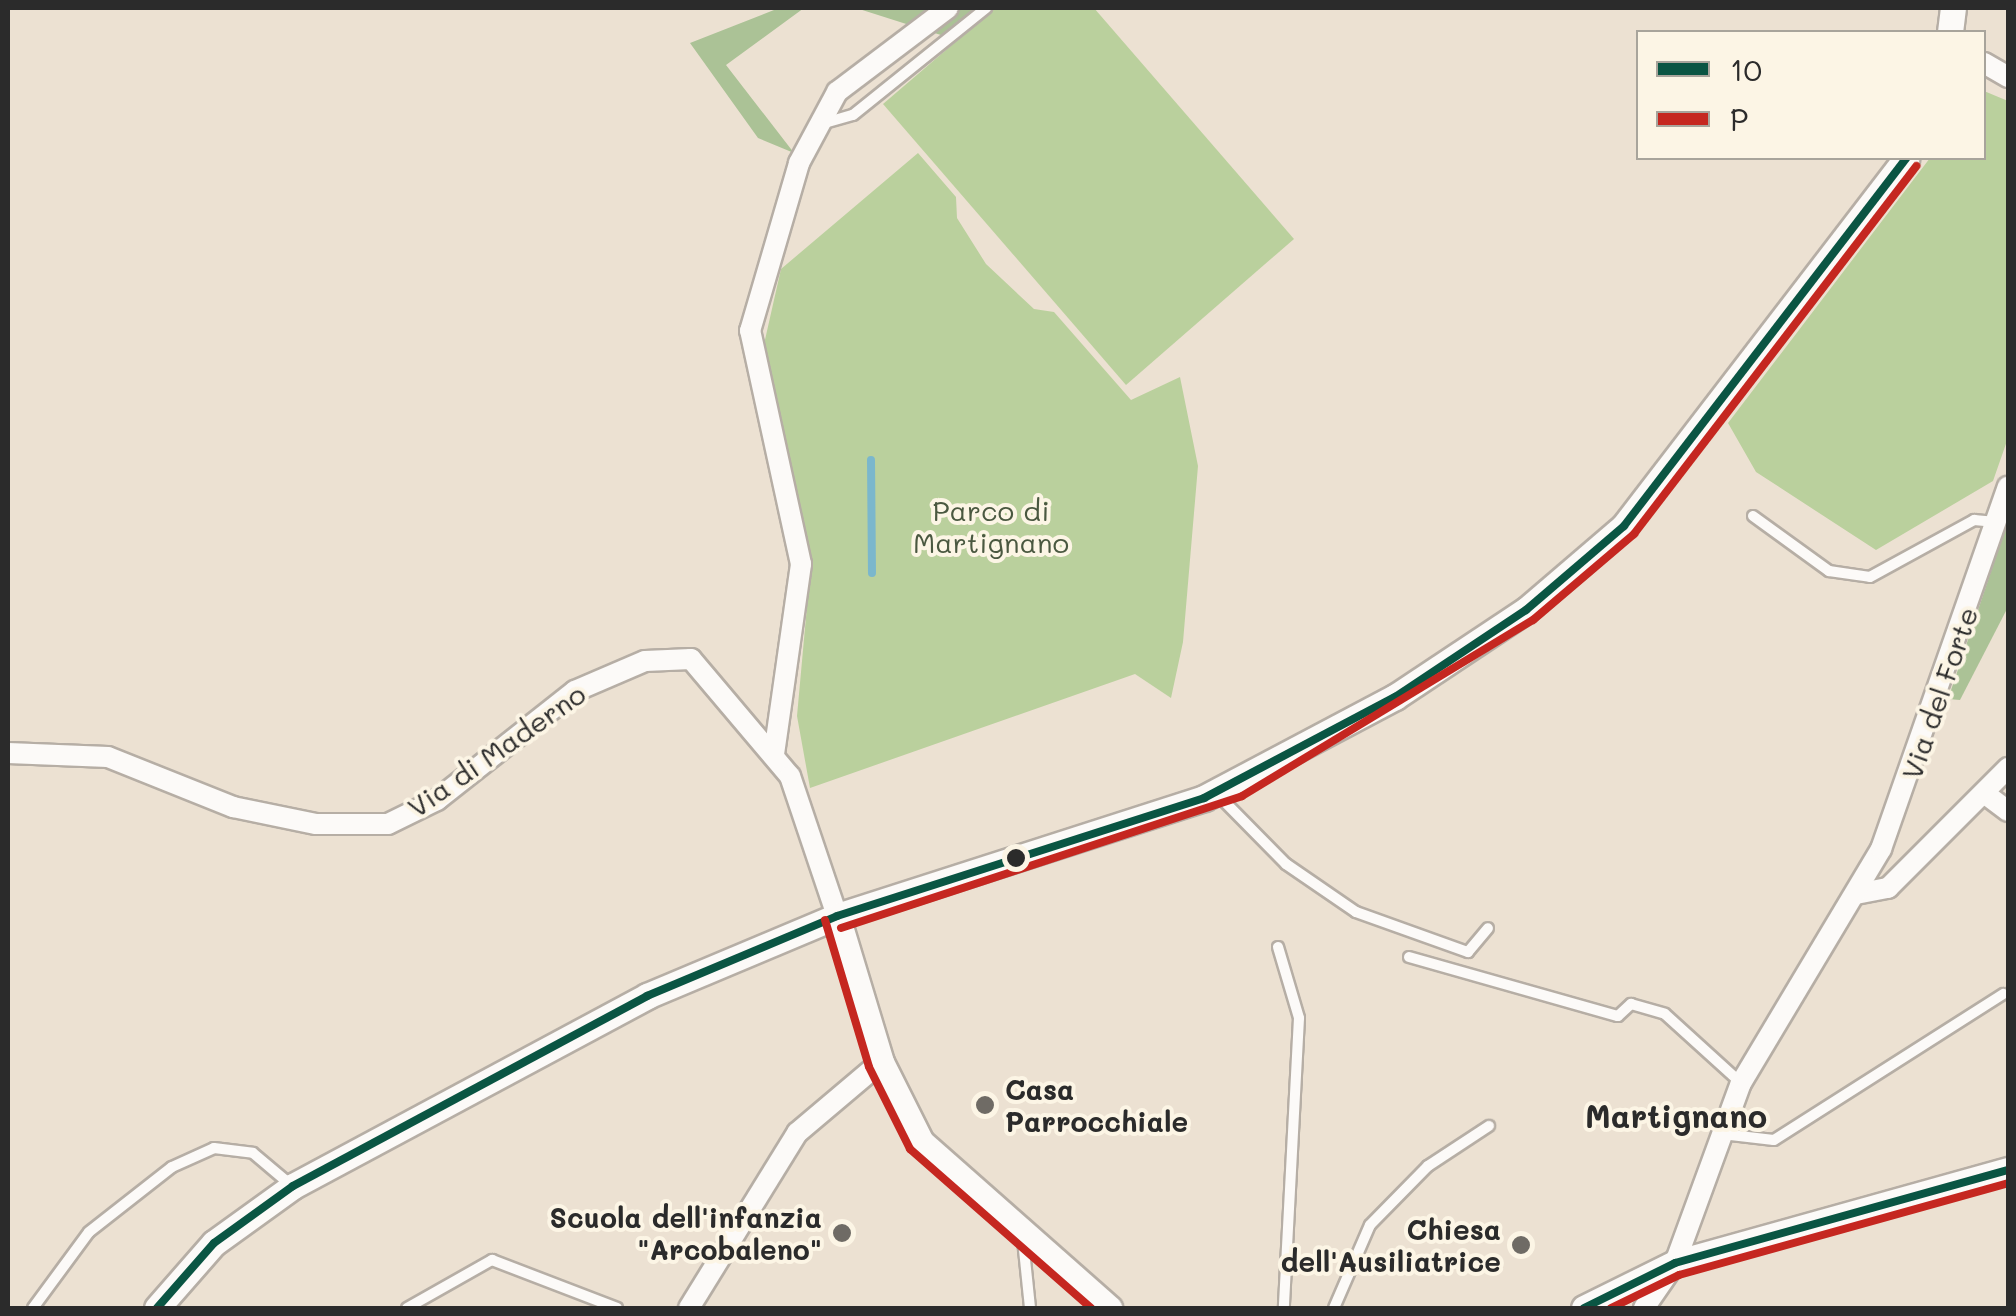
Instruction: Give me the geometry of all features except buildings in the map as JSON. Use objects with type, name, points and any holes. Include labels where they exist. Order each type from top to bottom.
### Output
[{"type":"street","points":[[774,754],[801,564],[750,330],[799,163],[837,92],[948,8]]},
{"type":"street","points":[[1986,64],[2008,77]]},
{"type":"street","points":[[157,1308],[214,1243],[293,1186],[646,996],[838,916],[1216,793],[1396,696],[1526,610],[1624,526],[1904,160]]},
{"type":"street","name":"Via del Forte","points":[[1675,1263],[1741,1083],[1856,894],[1915,768],[2008,488]]},
{"type":"street","name":"Via di Maderno","points":[[8,752],[108,757],[233,807],[316,824],[388,824],[436,800],[575,691],[676,657],[706,668],[774,754],[800,802],[838,916]]},
{"type":"street","points":[[1856,894],[1888,888],[1988,796],[2008,768]]},
{"type":"street","points":[[1988,796],[2008,810]]},
{"type":"street","points":[[838,916],[880,1062],[921,1142],[1109,1308]]},
{"type":"street","points":[[689,1308],[797,1133],[880,1062]]},
{"type":"street","points":[[1584,1308],[1675,1263],[2004,1174]]},
{"type":"street","points":[[1644,1303],[1675,1263]]},
{"type":"lane","points":[[822,124],[853,115],[986,8]]},
{"type":"lane","points":[[1753,516],[1829,571],[1870,577],[1974,520],[1997,522]]},
{"type":"lane","points":[[1216,793],[1286,864],[1356,912],[1468,952],[1488,928]]},
{"type":"lane","points":[[1278,947],[1299,1018],[1284,1308]]},
{"type":"lane","points":[[1410,957],[1618,1016],[1630,1004],[1665,1014],[1741,1083]]},
{"type":"lane","points":[[1721,1134],[1774,1140],[2003,994]]},
{"type":"lane","points":[[1334,1308],[1370,1225],[1428,1166],[1490,1126]]},
{"type":"lane","points":[[33,1308],[90,1232],[172,1166],[214,1148],[253,1153],[293,1186]]},
{"type":"lane","points":[[1022,1228],[1030,1308]]},
{"type":"lane","points":[[407,1308],[492,1260],[617,1308]]},
{"type":"green space","points":[[779,8],[804,8],[726,65],[794,153],[758,138],[690,43]]},
{"type":"green space","points":[[856,8],[974,8],[944,36]]},
{"type":"green space","points":[[995,8],[1094,8],[1294,239],[1126,385],[883,104]]},
{"type":"green space","points":[[1986,92],[2008,101],[2008,438],[1993,481],[1876,550],[1756,472],[1728,423],[1928,160],[1986,160]]},
{"type":"green space","name":"Parco di Martignano","points":[[918,153],[956,197],[957,218],[986,264],[1034,309],[1054,312],[1131,400],[1180,377],[1198,466],[1183,642],[1171,698],[1135,674],[810,788],[797,716],[809,584],[762,353],[781,269]]},
{"type":"green space","points":[[2008,521],[2008,607],[1960,700],[1948,699]]},
{"type":"waterway","points":[[871,460],[872,573]]},
{"type":"transit line","name":"10","points":[[157,1308],[214,1243],[293,1186],[647,996],[837,916],[1204,798],[1395,697],[1526,610],[1624,526],[1904,160]]},
{"type":"transit line","name":"P","points":[[841,928],[1242,796],[1533,620],[1634,534],[1916,166]]},
{"type":"transit line","name":"P","points":[[825,920],[869,1067],[910,1149],[1091,1308]]},
{"type":"transit line","name":"10","points":[[1584,1308],[1675,1263],[2008,1170]]},
{"type":"transit line","name":"P","points":[[1611,1308],[1679,1275],[2008,1183]]},
{"type":"place","name":"Casa Parrocchiale","points":[[985,1105]]},
{"type":"place","name":"Scuola dell'infanzia \"Arcobaleno\"","points":[[842,1233]]},
{"type":"place","name":"Chiesa dell'Ausiliatrice","points":[[1521,1245]]},
{"type":"district","name":"Martignano","points":[[1676,1115]]}]
